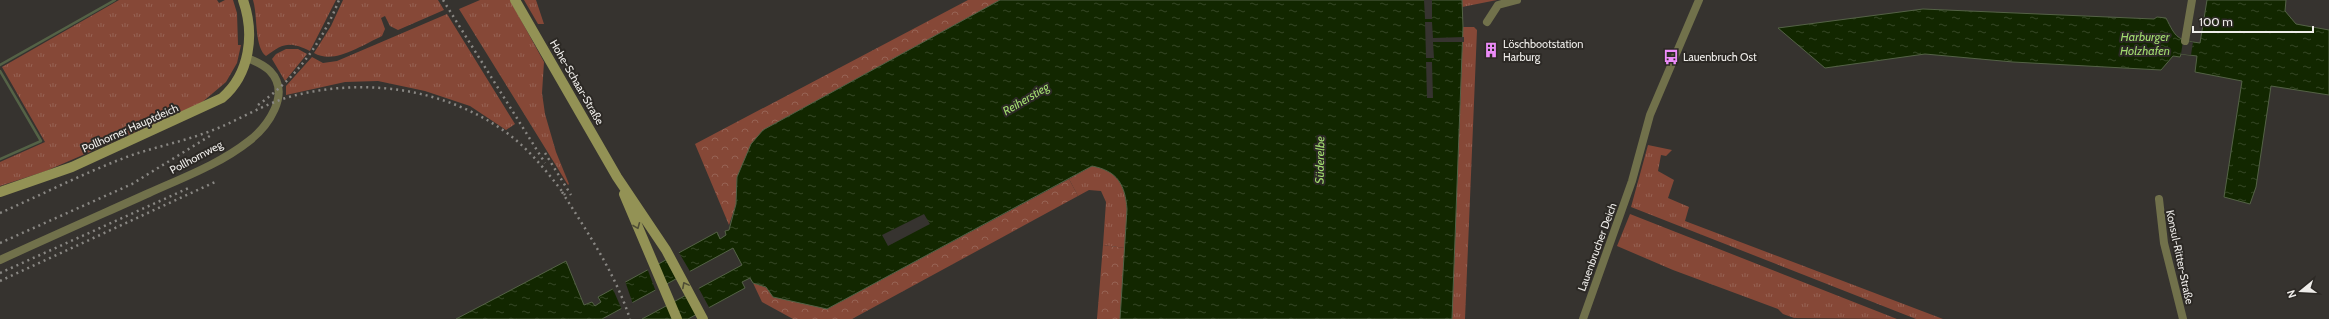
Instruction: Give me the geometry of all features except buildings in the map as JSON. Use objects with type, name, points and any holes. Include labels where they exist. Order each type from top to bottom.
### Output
[{"type":"main road","points":[[243,0],[249,24],[247,58]]},
{"type":"main road","name":"Hohe-Schaar-Straße","points":[[515,0],[617,177],[666,250],[703,319]]},
{"type":"main road","name":"Pollhorner Hauptdeich","points":[[0,192],[63,171],[210,105],[226,94],[238,81],[247,58]]},
{"type":"main road","name":"Hohe-Schaar-Straße","points":[[617,177],[676,319]]},
{"type":"street","points":[[1487,22],[1498,5],[1517,0]]},
{"type":"street","name":"Lauenbrucher Deich","points":[[1583,319],[1632,181],[1650,115],[1699,0]]},
{"type":"street","points":[[2185,41],[2192,0]]},
{"type":"street","name":"Pollhornweg","points":[[0,260],[187,176],[247,142],[261,131],[270,118],[276,104],[277,91],[271,72],[264,66],[247,58]]},
{"type":"street","name":"Konsul-Ritter-Straße","points":[[2159,199],[2164,244],[2183,319]]},
{"type":"green space","points":[[119,0],[217,0],[219,3],[225,0],[233,0],[237,13],[238,45],[241,45],[237,63],[226,82],[200,104],[46,171],[0,186],[0,162],[45,142],[2,67]]},
{"type":"green space","points":[[253,0],[336,0],[310,51],[297,46],[287,45],[277,48],[266,56],[262,51],[258,38]]},
{"type":"green space","points":[[343,0],[438,0],[444,10],[398,30],[390,26],[385,16],[381,18],[385,29],[382,36],[339,55],[330,57],[314,53],[331,26]]},
{"type":"green space","points":[[480,0],[510,0],[544,62],[542,93],[545,114],[556,152],[569,184],[568,185],[459,9]]},
{"type":"green space","points":[[524,0],[536,0],[544,24],[538,24]]},
{"type":"green space","points":[[968,0],[1000,0],[763,130],[737,177],[736,204],[729,225],[695,144]]},
{"type":"green space","points":[[1462,0],[1497,0],[1462,7]]},
{"type":"green space","points":[[447,14],[515,124],[506,130],[470,106],[425,91],[378,81],[345,82],[286,95],[286,86],[312,57],[323,63],[337,61]]},
{"type":"green space","points":[[1463,27],[1474,27],[1477,30],[1465,319],[1452,319]]},
{"type":"green space","points":[[286,49],[298,49],[307,54],[285,81],[272,59],[276,54]]},
{"type":"green space","points":[[1648,145],[1672,150],[1666,156],[1661,155],[1658,171],[1674,180],[1668,198],[1689,207],[1685,221],[1943,319],[1916,319],[1631,207]]},
{"type":"green space","points":[[1092,166],[1106,170],[1116,177],[1122,186],[1126,197],[1127,209],[1125,248],[1103,245],[1106,202],[1101,191],[1089,190],[1078,196],[1069,179]]},
{"type":"green space","points":[[1069,179],[1078,196],[852,319],[793,319],[762,302],[753,283],[827,309]]},
{"type":"green space","points":[[1630,214],[1897,319],[1794,318],[1783,314],[1778,309],[1673,270],[1617,246]]},
{"type":"green space","points":[[1103,245],[1125,248],[1120,319],[1097,319]]},
{"type":"water","points":[[1000,0],[1462,0],[1463,27],[1452,319],[1120,319],[1127,209],[1126,200],[1122,186],[1114,175],[1101,168],[1092,166],[827,309],[773,297],[766,287],[753,283],[750,278],[742,282],[745,288],[688,319],[642,319],[742,265],[733,248],[602,319],[456,319],[566,261],[584,305],[592,302],[595,306],[601,302],[598,297],[717,232],[720,239],[726,235],[725,231],[729,230],[736,204],[737,177],[751,144],[763,130]]},
{"type":"water","name":"Harburger Holzhafen","points":[[2207,0],[2286,0],[2285,11],[2296,24],[2329,30],[2329,95],[2271,86],[2256,187],[2250,204],[2224,197],[2242,81],[2195,72],[2197,56],[2181,54],[2180,57],[2173,56],[2161,70],[2013,62],[1925,54],[1825,68],[1778,28],[1923,9],[2154,19],[2157,17],[2166,18],[2172,30],[2178,37],[2186,41],[2200,43]]},
{"type":"pier","points":[[1424,0],[1432,0],[1432,19],[1425,19]]},
{"type":"pier","points":[[1425,22],[1432,22],[1433,38],[1464,37],[1464,42],[1433,42],[1434,58],[1426,58]]},
{"type":"pier","points":[[2183,41],[2193,42],[2191,55],[2181,54]]},
{"type":"pier","points":[[1426,62],[1432,62],[1433,98],[1427,98]]},
{"type":"pier","points":[[924,214],[930,224],[888,246],[882,235]]},
{"type":"pier","points":[[678,251],[691,273],[677,281],[665,258]]},
{"type":"pier","points":[[657,262],[667,286],[656,292],[647,268]]},
{"type":"pier","points":[[625,281],[633,304],[622,310],[612,287]]},
{"type":"pier","points":[[698,287],[710,309],[697,317],[684,294]]},
{"type":"waterway","points":[[0,65],[115,0]]},
{"type":"waterway","points":[[0,71],[41,141],[0,159]]},
{"type":"railway","points":[[258,105],[296,71],[325,31],[339,0]]},
{"type":"railway","points":[[443,0],[545,163]]},
{"type":"railway","points":[[0,213],[108,164],[134,154],[195,137],[288,97],[328,89],[354,87],[408,91],[460,107],[484,118],[507,133],[531,154],[565,195]]},
{"type":"railway","points":[[0,243],[132,184],[213,134]]},
{"type":"railway","points":[[545,153],[571,195]]},
{"type":"railway","points":[[0,281],[215,182]]},
{"type":"railway","points":[[0,273],[191,187]]},
{"type":"railway","points":[[562,192],[609,269],[630,319]]},
{"type":"place","name":"Löschbootstation Harburg","points":[[1491,50]]},
{"type":"place","name":"Lauenbruch Ost","points":[[1671,57]]},
{"type":"water label","name":"Reiherstieg","points":[[1026,99]]},
{"type":"water label","name":"Süderelbe","points":[[1320,160]]}]
